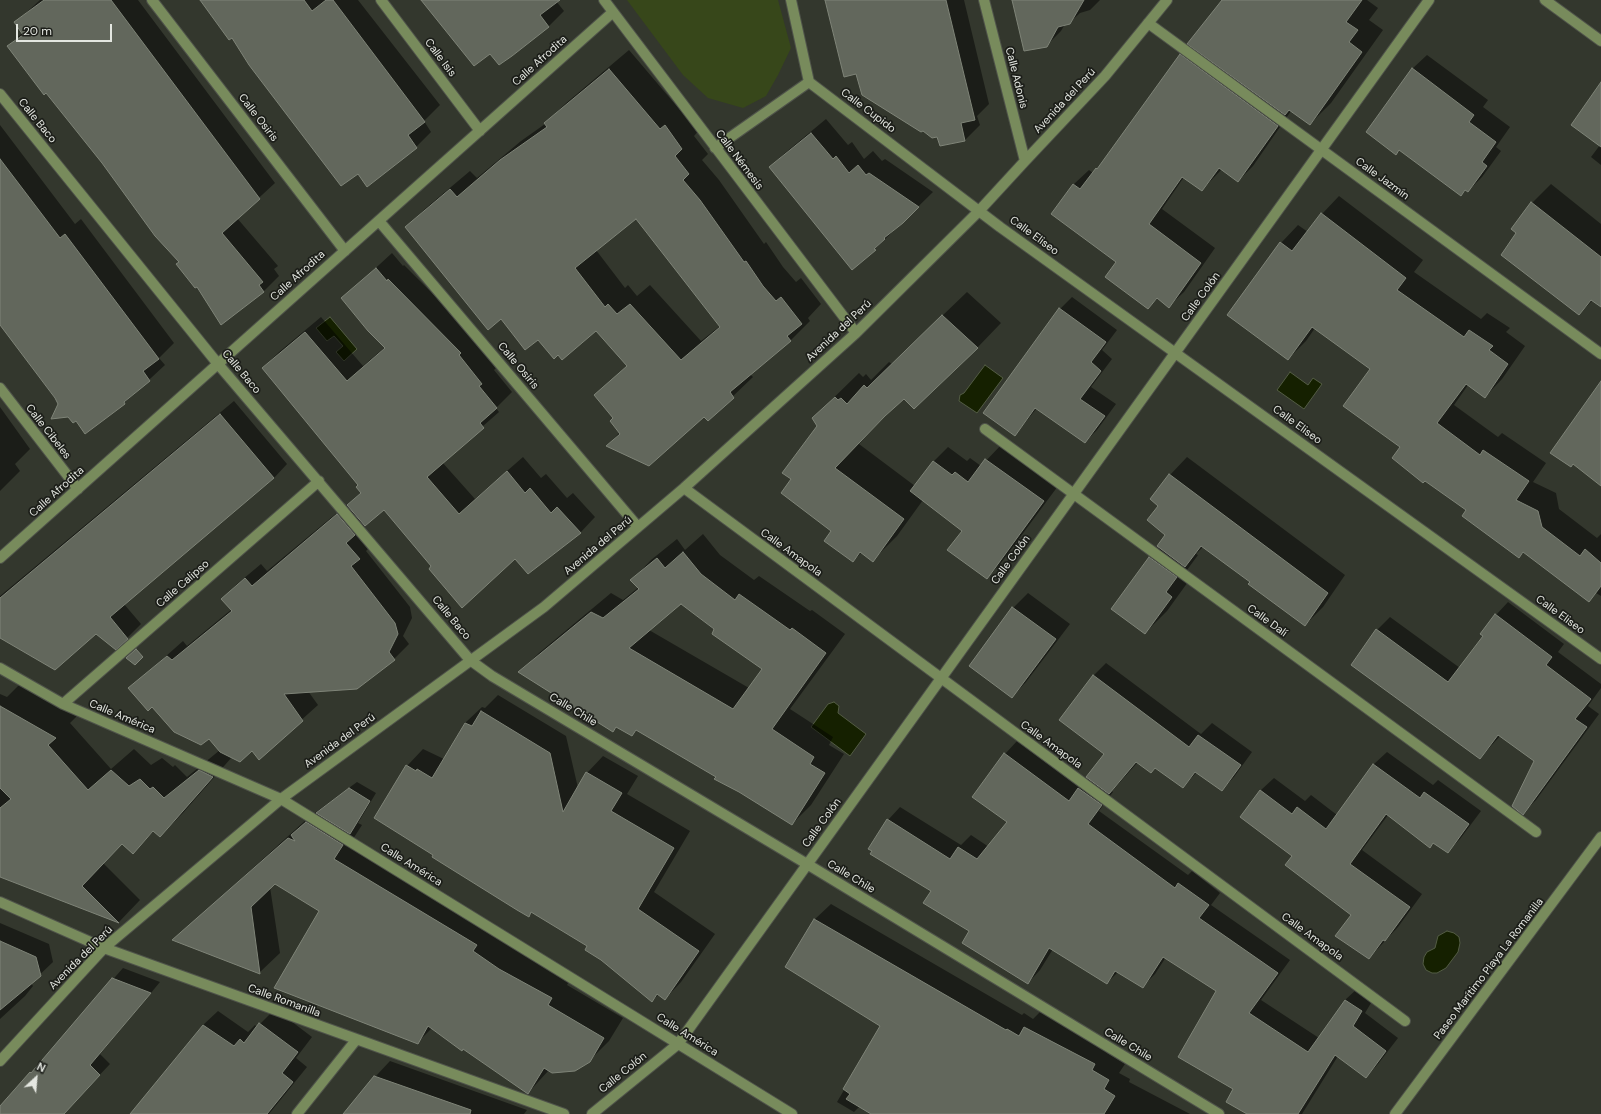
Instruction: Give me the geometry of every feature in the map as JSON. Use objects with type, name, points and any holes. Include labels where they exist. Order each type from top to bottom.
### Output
[{"type":"street","name":"Calle Osiris","points":[[152,0],[345,251]]},
{"type":"street","name":"Calle Isis","points":[[381,0],[480,131]]},
{"type":"street","name":"Calle Némesis","points":[[604,0],[856,333]]},
{"type":"street","points":[[715,148],[809,82],[791,0]]},
{"type":"street","name":"Calle Adonis","points":[[984,0],[1025,161]]},
{"type":"street","name":"Avenida del Perú","points":[[0,1061],[104,948],[280,799],[544,607],[684,488],[856,333],[979,211],[1104,76],[1167,0]]},
{"type":"street","name":"Calle Colón","points":[[592,1114],[678,1044],[1429,0]]},
{"type":"street","points":[[1545,0],[1601,41]]},
{"type":"street","name":"Calle Afrodita","points":[[0,558],[613,12]]},
{"type":"street","name":"Calle Jazmín","points":[[1148,23],[1601,354]]},
{"type":"street","name":"Calle Cupido","points":[[809,82],[979,211]]},
{"type":"street","name":"Calle Baco","points":[[0,94],[218,364],[470,660]]},
{"type":"street","name":"Calle Eliseo","points":[[979,211],[1601,660]]},
{"type":"street","name":"Calle Osiris","points":[[379,221],[638,527]]},
{"type":"street","name":"Calle Cibeles","points":[[0,388],[78,489]]},
{"type":"street","name":"Calle Dalí","points":[[985,429],[1536,832]]},
{"type":"street","name":"Calle Calipso","points":[[62,704],[319,482]]},
{"type":"street","name":"Calle Amapola","points":[[684,488],[1405,1021]]},
{"type":"street","name":"Calle Chile","points":[[470,660],[492,676],[807,864],[1219,1114]]},
{"type":"street","name":"Calle América","points":[[0,668],[62,704],[280,799],[792,1114]]},
{"type":"street","name":"Paseo Marítimo Playa La Romanilla","points":[[1395,1114],[1601,837]]},
{"type":"street","name":"Calle Romanilla","points":[[0,902],[104,948],[564,1114]]},
{"type":"street","points":[[297,1114],[356,1040]]},
{"type":"shaded area","points":[[627,0],[778,0],[791,48],[766,96],[743,108],[708,98],[683,75]]},
{"type":"shaded area","points":[[330,317],[357,349],[344,361],[336,352],[343,346],[334,336],[327,341],[316,328]]},
{"type":"shaded area","points":[[985,365],[1003,378],[977,413],[959,401],[960,395],[964,393]]},
{"type":"shaded area","points":[[1290,372],[1308,385],[1313,378],[1322,384],[1304,409],[1277,390]]},
{"type":"shaded area","points":[[834,702],[839,706],[838,713],[866,734],[850,756],[811,727],[828,704]]},
{"type":"shaded area","points":[[1447,931],[1454,933],[1459,937],[1460,943],[1458,952],[1446,968],[1437,973],[1432,973],[1426,970],[1423,964],[1424,957],[1427,952],[1435,948],[1438,936]]},
{"type":"building","points":[[44,0],[111,0],[260,199],[222,233],[263,282],[259,285],[264,292],[221,325],[197,287],[195,288],[176,264],[179,262],[155,236],[102,163],[46,93],[44,95],[7,46],[23,35],[14,22]]},
{"type":"building","points":[[200,0],[304,0],[312,11],[326,0],[333,0],[425,122],[408,135],[417,148],[367,187],[358,174],[341,186],[249,65],[232,38],[229,40]]},
{"type":"building","points":[[421,0],[560,0],[540,15],[549,27],[512,56],[499,65],[490,54],[474,66]]},
{"type":"building","points":[[825,0],[946,0],[975,120],[961,123],[965,141],[940,146],[937,137],[932,138],[923,131],[921,132],[862,95],[856,74],[844,77]]},
{"type":"building","points":[[1012,0],[1084,0],[1070,24],[1058,27],[1047,47],[1024,51]]},
{"type":"building","points":[[1222,0],[1362,0],[1346,22],[1358,30],[1349,42],[1362,52],[1310,125],[1289,110],[1285,115],[1187,44]]},
{"type":"building","points":[[1180,54],[1278,126],[1238,182],[1219,168],[1202,191],[1182,177],[1149,224],[1201,263],[1169,308],[1157,298],[1148,309],[1105,277],[1116,262],[1051,214],[1073,184],[1080,189],[1096,168],[1097,169]]},
{"type":"building","points":[[1412,68],[1474,115],[1469,122],[1496,142],[1482,162],[1487,166],[1468,192],[1465,190],[1461,196],[1399,150],[1396,155],[1366,132]]},
{"type":"building","points":[[609,69],[660,129],[665,125],[682,149],[675,156],[689,174],[683,180],[700,200],[763,286],[776,301],[781,297],[802,324],[787,336],[791,341],[730,392],[734,398],[708,421],[704,417],[649,466],[606,446],[620,434],[610,421],[613,418],[594,395],[627,366],[596,331],[562,360],[558,355],[554,359],[538,340],[525,350],[501,319],[488,330],[405,227],[450,189],[457,197],[500,160],[547,127],[544,123]],"holes":[[[636,219],[720,327],[681,360],[630,304],[617,314],[608,304],[605,307],[575,268]]]},
{"type":"building","points":[[1601,82],[1601,147],[1571,125]]},
{"type":"building","points":[[811,133],[833,159],[836,156],[849,173],[858,165],[866,175],[869,173],[919,207],[903,223],[884,238],[885,239],[874,249],[876,250],[852,270],[769,167]]},
{"type":"building","points":[[0,159],[60,238],[65,234],[159,359],[143,371],[150,381],[124,402],[125,404],[85,434],[76,421],[73,423],[68,417],[51,419],[58,404],[55,398],[0,325]]},
{"type":"building","points":[[1531,202],[1601,257],[1601,307],[1591,300],[1579,315],[1501,255],[1516,233],[1511,229]]},
{"type":"building","points":[[1321,213],[1406,278],[1397,290],[1464,337],[1469,330],[1493,346],[1489,350],[1508,364],[1485,398],[1466,384],[1437,423],[1480,455],[1483,450],[1529,481],[1516,500],[1538,511],[1542,527],[1580,556],[1585,549],[1601,563],[1601,586],[1589,602],[1523,552],[1519,558],[1462,516],[1466,510],[1425,481],[1423,483],[1392,458],[1400,447],[1343,406],[1370,369],[1312,327],[1288,360],[1227,315],[1280,242],[1292,251]]},
{"type":"building","points":[[376,268],[387,281],[388,279],[461,353],[459,355],[482,384],[479,386],[497,408],[480,423],[484,428],[427,477],[459,514],[507,471],[525,493],[530,488],[551,513],[557,507],[581,533],[528,574],[515,559],[462,608],[429,569],[431,566],[384,510],[365,526],[347,505],[361,493],[356,487],[358,485],[262,368],[305,332],[347,381],[385,348],[368,331],[341,298]]},
{"type":"building","points":[[1059,308],[1106,342],[1091,362],[1101,371],[1080,399],[1105,416],[1085,443],[1035,408],[1015,436],[983,413]]},
{"type":"building","points":[[942,315],[978,348],[914,409],[904,399],[885,416],[835,468],[904,519],[873,562],[860,552],[853,562],[824,541],[831,531],[781,493],[791,479],[782,473],[817,426],[812,418],[835,397],[838,400],[841,398],[847,404],[864,385],[867,388]]},
{"type":"building","points":[[1601,381],[1601,486],[1573,464],[1571,467],[1550,453]]},
{"type":"building","points":[[220,414],[274,478],[110,617],[128,639],[116,650],[96,634],[55,670],[0,638],[0,598]]},
{"type":"building","points":[[985,459],[1044,501],[987,579],[947,550],[962,531],[910,491],[933,461],[952,475],[955,472],[968,482]]},
{"type":"building","points":[[1169,474],[1328,593],[1305,626],[1248,584],[1250,582],[1201,546],[1185,567],[1157,546],[1165,535],[1147,520],[1158,506],[1150,499]]},
{"type":"building","points":[[337,514],[355,535],[346,543],[360,559],[351,566],[395,623],[398,634],[389,652],[395,660],[357,689],[284,694],[303,721],[259,760],[252,751],[240,762],[220,752],[209,739],[201,745],[174,732],[152,707],[148,711],[128,688],[167,656],[172,660],[232,611],[221,599],[245,578],[252,586]]},
{"type":"building","points":[[683,552],[701,574],[735,600],[739,594],[790,630],[792,628],[826,653],[772,729],[814,757],[810,764],[825,773],[792,825],[739,792],[714,779],[716,777],[636,730],[632,736],[616,727],[613,732],[518,672],[591,612],[603,618],[639,589],[630,580],[657,558],[665,568]],"holes":[[[681,604],[714,629],[712,634],[762,669],[733,709],[629,648]]]},
{"type":"building","points":[[1149,557],[1177,577],[1166,592],[1172,597],[1145,634],[1111,609]]},
{"type":"building","points":[[1012,607],[1056,639],[1012,698],[969,666]]},
{"type":"building","points":[[1495,614],[1552,657],[1546,665],[1591,699],[1575,719],[1587,727],[1523,815],[1512,806],[1534,761],[1498,735],[1480,759],[1351,665],[1376,629],[1448,682],[1483,636],[1480,634]]},
{"type":"building","points":[[136,649],[143,657],[135,665],[126,658]]},
{"type":"building","points":[[1093,675],[1189,747],[1198,735],[1241,765],[1222,791],[1195,772],[1183,788],[1155,768],[1151,773],[1136,762],[1109,794],[1086,777],[1104,754],[1059,720]]},
{"type":"building","points":[[0,706],[56,738],[48,745],[88,790],[111,770],[129,786],[140,779],[150,789],[153,787],[164,798],[199,770],[213,777],[160,837],[153,831],[133,854],[122,844],[82,886],[119,923],[0,877],[0,808],[11,799],[0,788]]},
{"type":"building","points":[[481,711],[550,753],[563,812],[586,772],[622,793],[611,811],[674,848],[638,909],[699,951],[665,1000],[657,994],[652,1002],[601,960],[585,950],[587,946],[531,912],[529,917],[517,910],[432,857],[433,855],[374,818],[406,765],[416,771],[417,769],[432,778],[465,723],[472,726]]},
{"type":"building","points":[[1004,753],[1069,801],[1078,788],[1102,805],[1088,824],[1175,888],[1178,883],[1209,905],[1199,918],[1278,973],[1249,1013],[1308,1052],[1345,1000],[1362,1011],[1353,1026],[1386,1051],[1366,1078],[1335,1055],[1298,1114],[1247,1114],[1226,1102],[1233,1089],[1178,1057],[1216,991],[1163,957],[1143,988],[1115,971],[1107,984],[1049,948],[1028,984],[962,943],[969,931],[923,903],[931,891],[870,854],[872,851],[868,849],[887,819],[950,859],[958,847],[977,859],[1007,822],[972,797]]},
{"type":"building","points":[[1373,764],[1420,798],[1424,792],[1469,824],[1448,853],[1433,843],[1430,848],[1386,814],[1350,864],[1410,907],[1385,941],[1383,940],[1369,959],[1335,936],[1351,915],[1285,865],[1292,856],[1240,817],[1260,790],[1292,814],[1297,807],[1326,829]]},
{"type":"building","points":[[349,788],[370,801],[350,834],[316,813]]},
{"type":"building","points":[[306,822],[343,845],[334,859],[477,945],[473,951],[499,969],[552,998],[548,1005],[604,1038],[590,1062],[575,1071],[552,1073],[544,1068],[528,1094],[463,1049],[462,1051],[428,1026],[418,1044],[274,988],[319,911],[275,884],[251,907],[260,974],[172,940],[288,838],[295,841],[291,835]]},
{"type":"building","points":[[814,919],[1006,1030],[1007,1029],[1019,1036],[1024,1027],[1095,1064],[1092,1070],[1109,1080],[1104,1089],[1115,1096],[1104,1114],[871,1114],[846,1099],[850,1094],[843,1089],[880,1026],[785,967]]},
{"type":"building","points":[[0,941],[36,957],[41,976],[0,1010]]},
{"type":"building","points":[[112,978],[151,993],[90,1065],[100,1075],[64,1114],[0,1114],[0,1106],[30,1072],[31,1073]]},
{"type":"building","points":[[259,1023],[298,1052],[282,1073],[293,1082],[267,1114],[130,1114],[203,1025],[234,1046],[240,1039],[244,1043]]},
{"type":"building","points":[[374,1076],[471,1110],[470,1114],[343,1114]]}]
